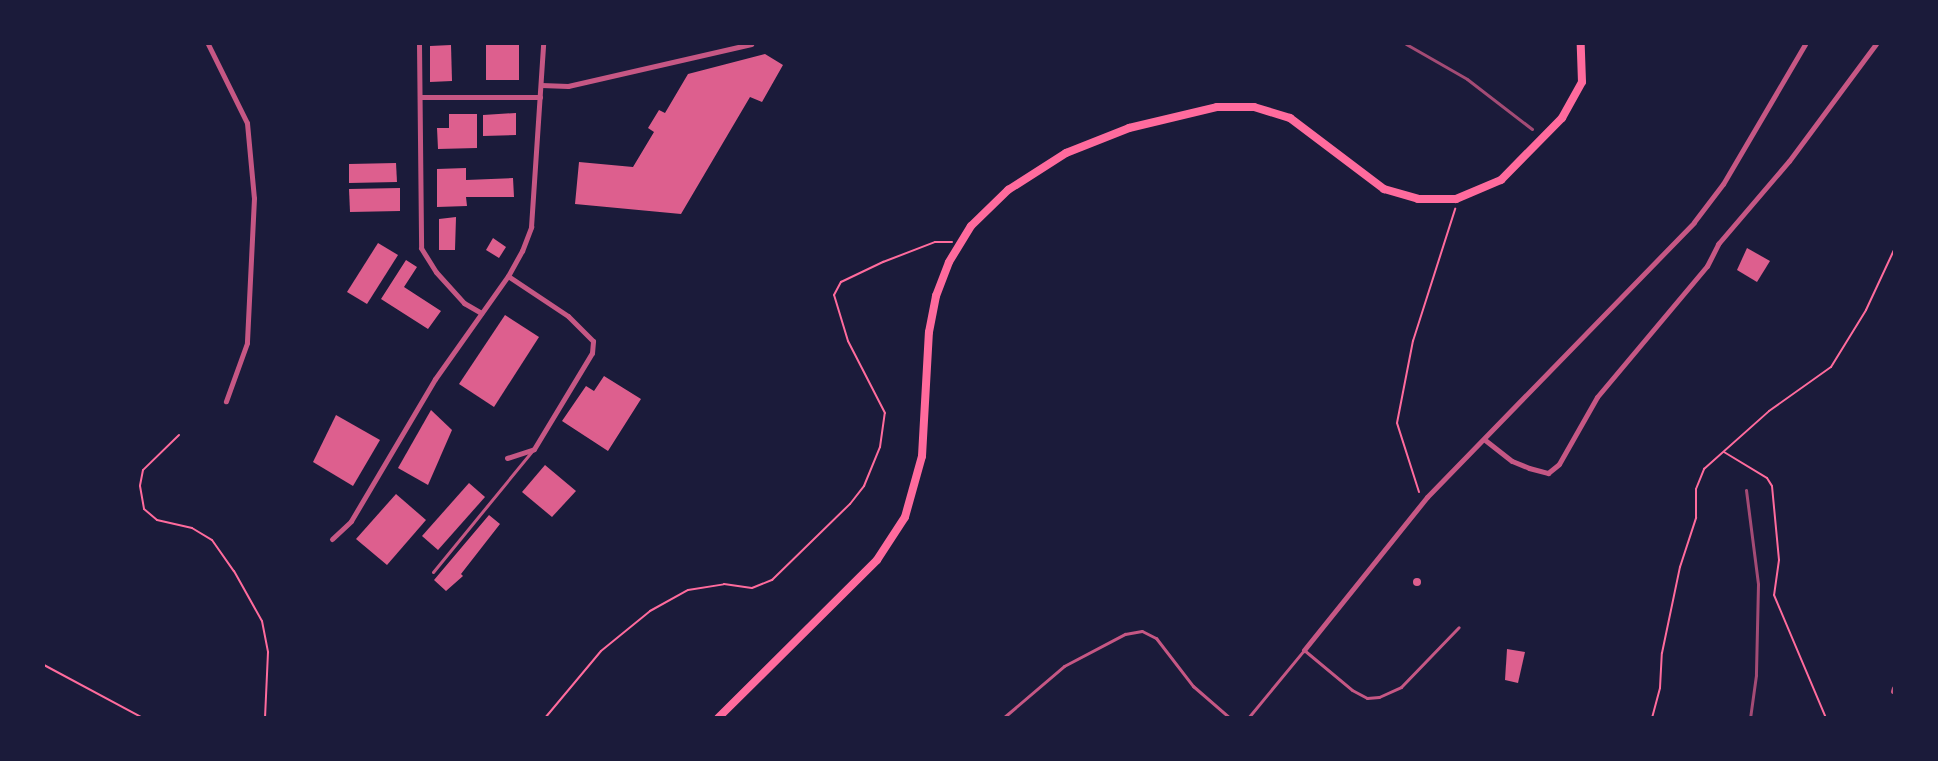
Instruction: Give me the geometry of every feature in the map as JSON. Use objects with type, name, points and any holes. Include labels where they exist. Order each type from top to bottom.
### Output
[{"type":"main road","points":[[718,717],[877,560],[904,516],[922,456],[932,313],[942,278],[961,242],[980,215],[1008,190],[1066,153],[1129,128],[1217,107],[1254,107],[1290,118],[1367,180],[1393,193],[1442,200],[1479,192],[1521,163],[1570,107],[1584,73],[1581,44]]},
{"type":"street","points":[[208,44],[247,123],[254,198],[247,343],[226,401]]},
{"type":"street","points":[[419,44],[422,248],[436,272],[464,303],[481,313]]},
{"type":"street","points":[[332,539],[351,521],[435,379],[508,276],[531,227],[543,44]]},
{"type":"street","points":[[540,85],[568,86],[751,44]]},
{"type":"street","points":[[1304,650],[1427,497],[1485,440],[1694,222],[1722,184],[1805,44]]},
{"type":"street","points":[[1485,440],[1512,461],[1529,468],[1548,473],[1559,464],[1598,397],[1707,266],[1718,244],[1789,161],[1876,44]]},
{"type":"street","points":[[421,98],[540,97]]},
{"type":"street","points":[[507,458],[534,449],[592,353],[593,341],[568,316],[508,276]]},
{"type":"lane","points":[[433,572],[534,449]]},
{"type":"lane","points":[[1248,717],[1304,650],[1352,690],[1367,698],[1379,698],[1401,687],[1459,627]]},
{"type":"lane","points":[[1003,717],[1064,666],[1125,634],[1142,631],[1156,638],[1193,686],[1230,717]]},
{"type":"path","points":[[1419,492],[1398,423],[1413,341],[1455,209]]},
{"type":"path","points":[[545,717],[601,651],[650,611],[688,590],[724,584],[752,588],[772,580],[850,504],[864,486],[880,447],[885,413],[848,341],[834,295],[841,282],[883,262],[935,242],[961,242]]},
{"type":"path","points":[[1652,717],[1680,567],[1696,518],[1699,477],[1708,463],[1724,452],[1769,411],[1831,367],[1866,310],[1894,250]]},
{"type":"path","points":[[179,435],[143,470],[140,486],[144,509],[157,519],[192,528],[212,540],[234,571],[262,621],[268,652],[265,717]]},
{"type":"path","points":[[1724,452],[1767,477],[1772,486],[1779,560],[1774,595],[1826,717]]},
{"type":"path","points":[[44,664],[143,717]]},
{"type":"building","points":[[486,44],[519,44],[519,80],[486,80]]},
{"type":"building","points":[[451,45],[452,81],[430,82],[430,46]]},
{"type":"building","points":[[765,54],[783,65],[762,102],[750,97],[681,214],[575,204],[579,162],[633,167],[654,132],[648,128],[659,110],[665,113],[688,74]]},
{"type":"building","points":[[516,113],[516,135],[483,136],[483,115]]},
{"type":"building","points":[[449,114],[477,114],[477,148],[438,149],[437,128],[449,128]]},
{"type":"building","points":[[396,163],[397,182],[349,183],[349,164]]},
{"type":"building","points":[[466,168],[466,180],[513,178],[514,197],[466,197],[467,206],[437,207],[437,169]]},
{"type":"building","points":[[400,188],[400,211],[350,212],[349,189]]},
{"type":"building","points":[[456,217],[455,250],[439,250],[439,219]]},
{"type":"building","points":[[493,238],[506,247],[499,258],[486,250]]},
{"type":"building","points":[[378,243],[398,255],[367,304],[347,292]]},
{"type":"building","points":[[1747,248],[1770,261],[1757,282],[1737,270]]},
{"type":"building","points":[[406,260],[417,267],[404,287],[441,311],[428,329],[381,299]]},
{"type":"building","points":[[505,315],[539,337],[494,407],[459,384]]},
{"type":"building","points":[[604,376],[641,399],[608,451],[562,421],[586,386],[594,391]]},
{"type":"building","points":[[431,410],[452,430],[428,485],[398,468]]},
{"type":"building","points":[[336,415],[380,440],[353,486],[313,462]]},
{"type":"building","points":[[545,465],[576,491],[552,517],[522,492]]},
{"type":"building","points":[[469,483],[485,497],[438,550],[422,536]]},
{"type":"building","points":[[396,494],[426,520],[387,565],[356,539]]},
{"type":"building","points":[[489,515],[500,524],[461,574],[463,576],[446,591],[434,580]]},
{"type":"building","points":[[1417,578],[1421,582],[1417,586],[1413,582]]},
{"type":"building","points":[[1507,649],[1525,652],[1518,683],[1505,680]]},
{"type":"railway","points":[[1406,44],[1467,79],[1532,129]]},
{"type":"railway","points":[[1746,490],[1758,584],[1756,675],[1750,718]]}]
